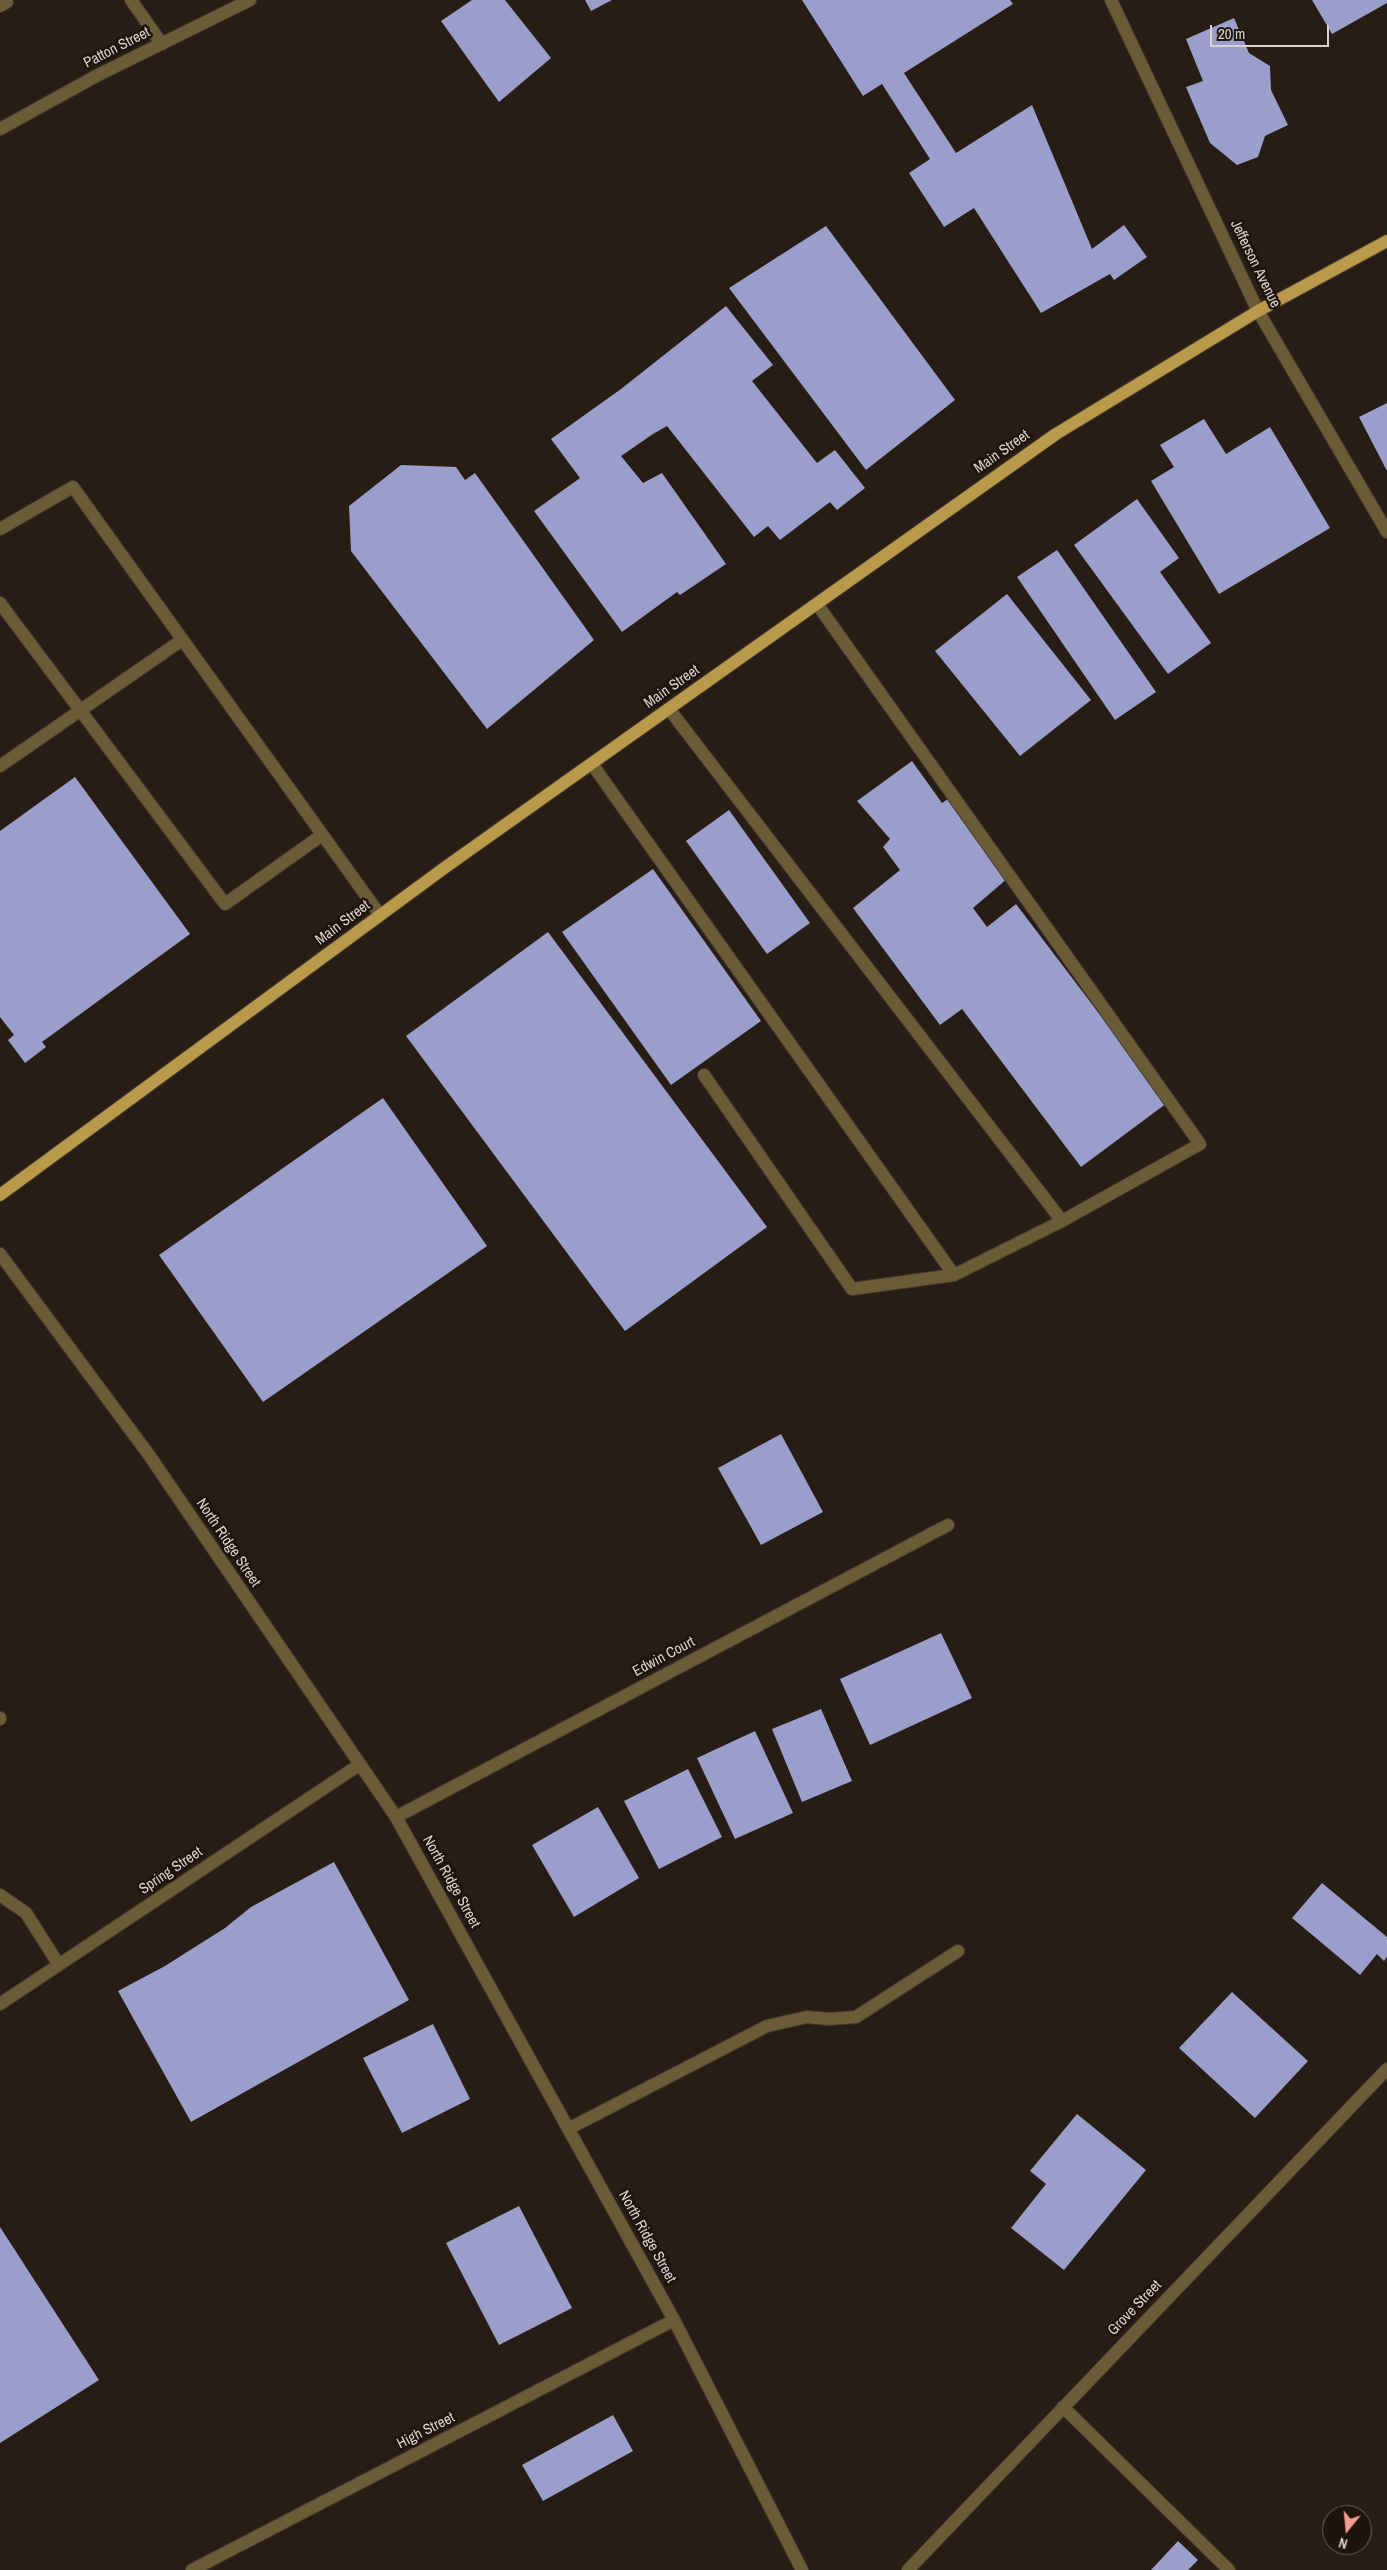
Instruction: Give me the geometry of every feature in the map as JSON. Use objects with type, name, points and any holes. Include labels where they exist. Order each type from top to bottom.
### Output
[{"type":"main road","name":"Main Street","points":[[0,1195],[380,915],[1056,434],[1258,311],[1387,240]]},
{"type":"street","points":[[131,0],[162,44]]},
{"type":"street","name":"Patton Street","points":[[0,129],[98,75],[250,0]]},
{"type":"street","name":"Jefferson Avenue","points":[[1111,0],[1258,311],[1387,532]]},
{"type":"street","points":[[0,528],[73,486],[380,915]]},
{"type":"street","points":[[0,603],[225,904],[322,835]]},
{"type":"street","points":[[704,1075],[852,1289],[954,1275],[1062,1221],[1200,1144],[817,604]]},
{"type":"street","points":[[0,766],[182,640]]},
{"type":"street","points":[[669,709],[1062,1221]]},
{"type":"street","points":[[592,764],[954,1275]]},
{"type":"street","name":"North Ridge Street","points":[[0,1254],[149,1455],[396,1817],[674,2320],[802,2570]]},
{"type":"street","name":"Edwin Court","points":[[396,1817],[948,1525]]},
{"type":"street","name":"Spring Street","points":[[0,2004],[359,1765]]},
{"type":"street","points":[[0,1895],[26,1913],[59,1965]]},
{"type":"street","points":[[568,2129],[767,2026],[807,2017],[856,2017],[958,1951]]},
{"type":"street","name":"Grove Street","points":[[908,2570],[1387,2069]]},
{"type":"street","name":"High Street","points":[[192,2570],[674,2320]]},
{"type":"street","points":[[1063,2407],[1230,2570]]},
{"type":"building","points":[[472,0],[505,0],[551,58],[499,102],[441,21]]},
{"type":"building","points":[[585,0],[612,0],[591,11]]},
{"type":"building","points":[[802,0],[1010,0],[1013,4],[904,73],[956,153],[1032,105],[1092,249],[1124,225],[1147,257],[1114,280],[1110,274],[1041,313],[974,208],[944,227],[909,173],[930,159],[882,84],[863,96]]},
{"type":"building","points":[[1312,0],[1387,0],[1387,3],[1332,34]]},
{"type":"building","points":[[1234,18],[1249,53],[1270,66],[1271,90],[1288,125],[1265,136],[1258,157],[1237,165],[1210,143],[1186,87],[1203,81],[1186,39]]},
{"type":"building","points":[[826,226],[955,400],[866,470],[729,288]]},
{"type":"building","points":[[726,306],[773,365],[752,381],[817,463],[835,450],[865,488],[837,510],[830,502],[780,540],[768,526],[754,537],[667,426],[653,434],[621,456],[643,483],[662,473],[726,564],[680,595],[677,592],[622,632],[534,511],[580,478],[551,439],[621,389]]},
{"type":"building","points":[[1387,403],[1387,471],[1359,417]]},
{"type":"building","points":[[1204,419],[1226,454],[1270,427],[1330,528],[1219,594],[1151,481],[1174,467],[1160,445]]},
{"type":"building","points":[[401,465],[456,467],[465,480],[475,473],[594,640],[487,729],[351,551],[349,506]]},
{"type":"building","points":[[1137,499],[1179,558],[1160,572],[1211,643],[1168,674],[1074,545]]},
{"type":"building","points":[[1057,550],[1156,692],[1115,720],[1017,577]]},
{"type":"building","points":[[1007,594],[1091,700],[1020,756],[935,651]]},
{"type":"building","points":[[912,761],[942,803],[948,799],[962,820],[1008,878],[973,908],[987,927],[1016,904],[1167,1103],[1081,1167],[962,1009],[940,1025],[853,908],[900,870],[883,847],[890,839],[857,801]]},
{"type":"building","points":[[75,777],[190,934],[42,1042],[46,1047],[25,1063],[8,1040],[14,1035],[0,1017],[0,831]]},
{"type":"building","points":[[729,810],[810,923],[767,954],[686,841]]},
{"type":"building","points":[[653,869],[761,1021],[671,1085],[562,932]]},
{"type":"building","points":[[548,932],[767,1227],[625,1331],[406,1036]]},
{"type":"building","points":[[383,1098],[487,1246],[263,1402],[159,1255]]},
{"type":"building","points":[[781,1434],[823,1512],[761,1545],[718,1468]]},
{"type":"building","points":[[941,1633],[972,1698],[870,1745],[840,1679]]},
{"type":"building","points":[[821,1709],[852,1781],[802,1802],[772,1729]]},
{"type":"building","points":[[755,1731],[793,1813],[735,1839],[697,1758]]},
{"type":"building","points":[[688,1769],[722,1837],[659,1869],[624,1801]]},
{"type":"building","points":[[598,1807],[639,1878],[574,1917],[532,1845]]},
{"type":"building","points":[[334,1862],[409,2000],[191,2122],[118,1991],[165,1966],[225,1928],[251,1907]]},
{"type":"building","points":[[1322,1883],[1387,1937],[1387,1957],[1384,1961],[1377,1954],[1360,1975],[1292,1918]]},
{"type":"building","points":[[1232,1992],[1308,2061],[1255,2118],[1179,2048]]},
{"type":"building","points":[[433,2024],[470,2099],[402,2133],[363,2058]]},
{"type":"building","points":[[1077,2114],[1146,2170],[1064,2270],[1011,2228],[1046,2184],[1030,2171]]},
{"type":"building","points":[[519,2206],[572,2308],[499,2345],[446,2243]]},
{"type":"building","points":[[0,2227],[99,2380],[0,2443]]},
{"type":"building","points":[[613,2415],[633,2451],[543,2501],[522,2465]]},
{"type":"building","points":[[1178,2541],[1198,2560],[1188,2570],[1151,2570]]}]
